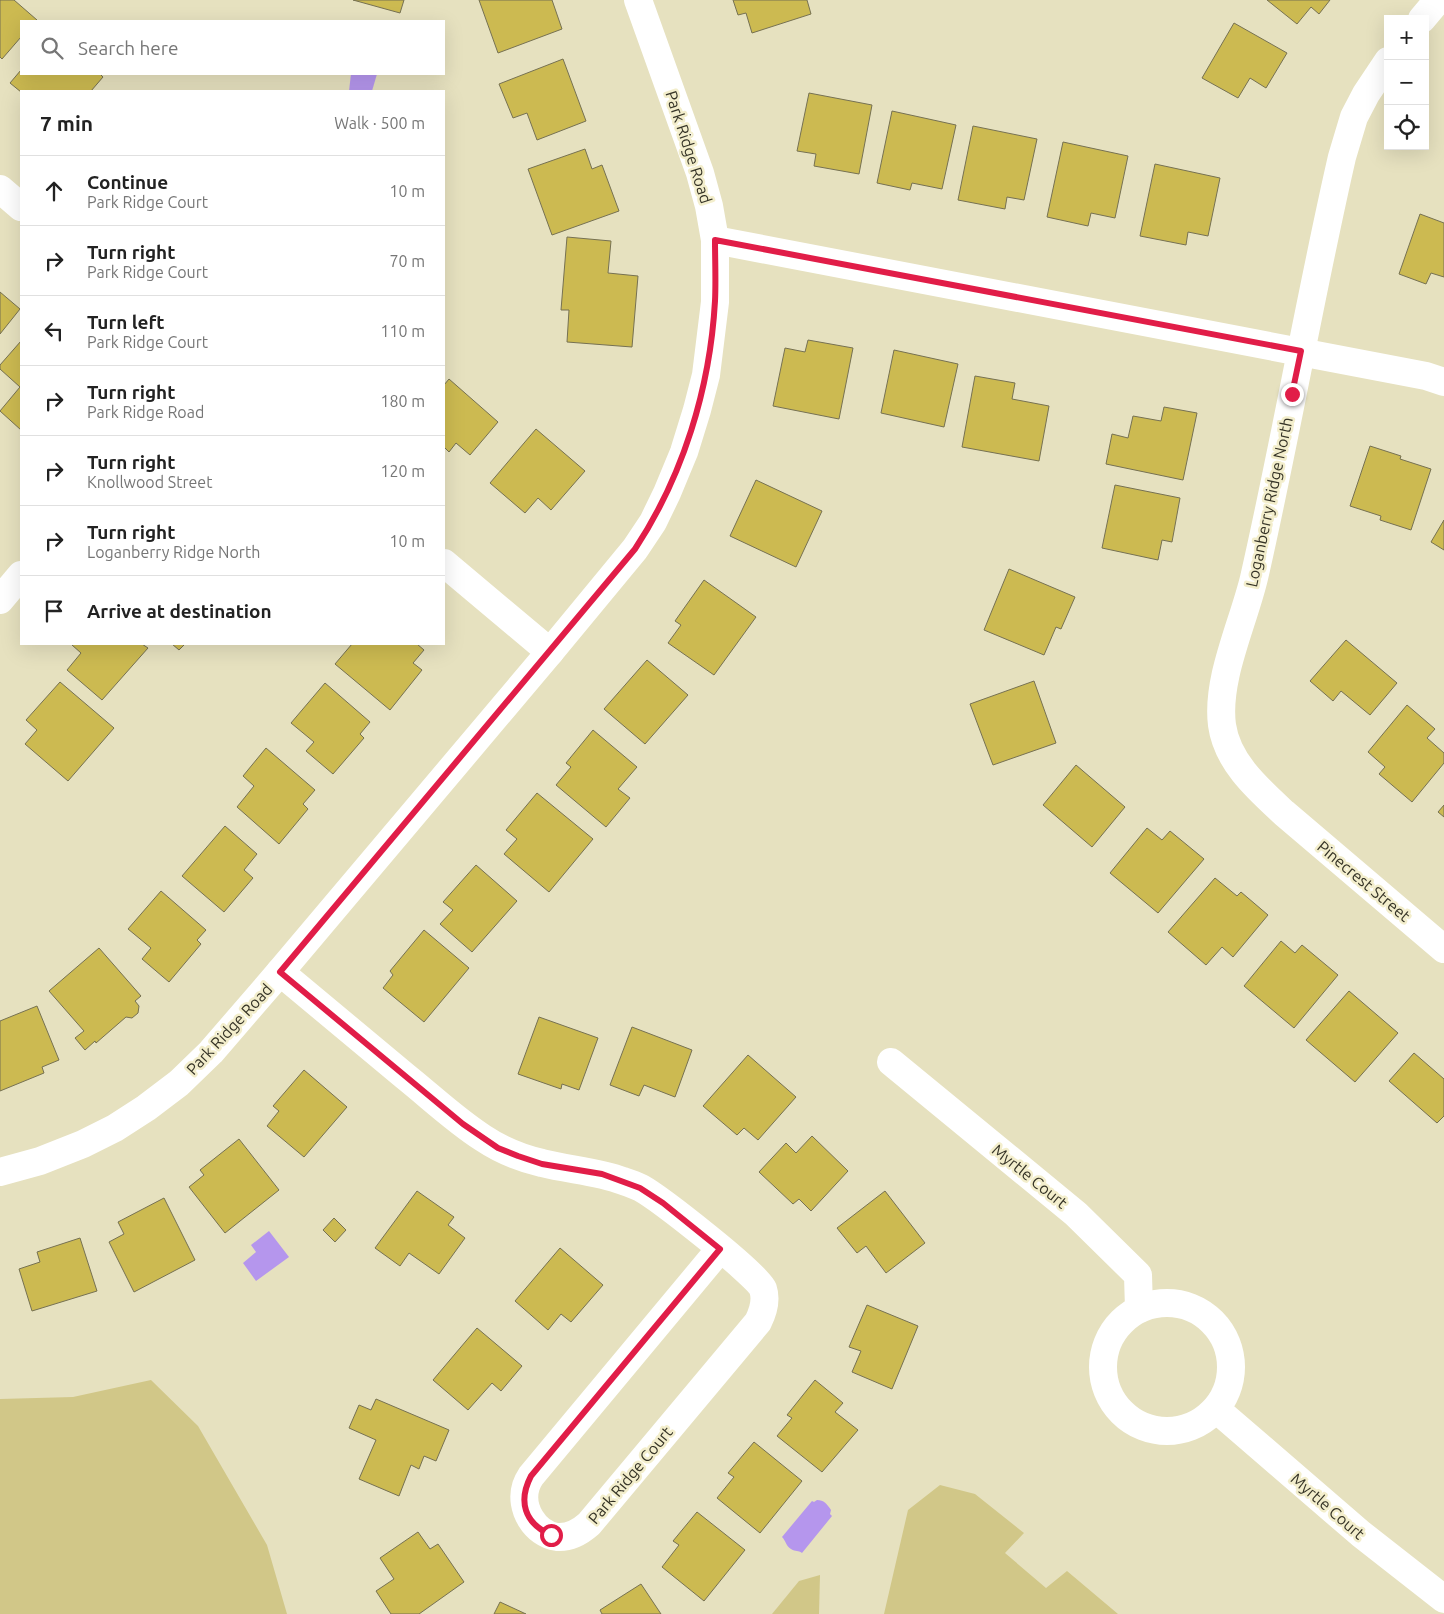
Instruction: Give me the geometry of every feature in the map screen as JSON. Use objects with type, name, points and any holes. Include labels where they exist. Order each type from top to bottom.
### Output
[{"type":"street","name":"Park Ridge Road","points":[[0,1172],[83,1144],[115,1128],[146,1108],[178,1083],[211,1052],[550,652],[635,549],[653,522],[684,452],[706,375],[715,302],[715,240],[700,172],[638,0]]},
{"type":"street","points":[[1425,15],[1438,0]]},
{"type":"street","name":"Loganberry Ridge North","points":[[1284,813],[1246,776],[1237,763],[1225,738],[1221,706],[1223,685],[1253,580],[1344,148],[1358,109],[1384,67]]},
{"type":"street","points":[[0,189],[20,206]]},
{"type":"street","points":[[715,240],[1301,351],[1426,376],[1444,382]]},
{"type":"street","points":[[445,564],[550,652]]},
{"type":"street","points":[[0,600],[20,576]]},
{"type":"street","name":"Pinecrest Street","points":[[1284,813],[1444,949]]},
{"type":"street","name":"Park Ridge Court","points":[[280,972],[463,1124],[498,1148],[542,1164],[602,1174],[640,1188],[663,1203],[720,1249],[757,1280],[762,1289],[765,1300],[758,1322],[589,1524],[583,1529],[567,1536],[558,1537],[545,1532],[533,1522],[525,1509],[525,1487],[531,1476],[720,1249]]},
{"type":"street","name":"Myrtle Court","points":[[891,1062],[1076,1214],[1138,1275],[1138,1309]]},
{"type":"street","points":[[1163,1302],[1188,1306],[1210,1318],[1225,1338],[1232,1362],[1228,1387],[1216,1409],[1196,1425],[1172,1431],[1147,1428],[1125,1416],[1110,1396],[1103,1371],[1106,1346],[1119,1324],[1138,1309],[1163,1302]]},
{"type":"street","name":"Myrtle Court","points":[[1216,1409],[1361,1534],[1444,1599]]},
{"type":"shaded area","points":[[351,75],[377,75],[372,90],[349,90]]},
{"type":"shaded area","points":[[269,1231],[289,1257],[256,1281],[243,1263],[256,1252],[251,1245]]},
{"type":"shaded area","points":[[151,1380],[198,1426],[267,1545],[287,1614],[0,1614],[0,1399],[73,1397]]},
{"type":"shaded area","points":[[940,1485],[975,1494],[1024,1533],[1005,1553],[1046,1588],[1067,1571],[1118,1614],[884,1614],[908,1510]]},
{"type":"shaded area","points":[[817,1500],[827,1504],[832,1516],[802,1553],[793,1550],[782,1537],[812,1501]]},
{"type":"shaded area","points":[[820,1575],[819,1614],[772,1614],[799,1581]]},
{"type":"building","points":[[0,0],[14,0],[37,20],[20,20],[20,38],[2,59],[0,57]]},
{"type":"building","points":[[353,0],[404,0],[400,13]]},
{"type":"building","points":[[479,0],[552,0],[562,29],[498,53]]},
{"type":"building","points":[[733,0],[807,0],[811,14],[752,33],[746,13],[738,15]]},
{"type":"building","points":[[1267,0],[1330,0],[1319,14],[1311,7],[1297,24]]},
{"type":"building","points":[[1234,23],[1287,53],[1266,88],[1250,78],[1238,98],[1202,78]]},
{"type":"building","points":[[563,59],[586,121],[537,140],[527,113],[513,118],[499,84]]},
{"type":"building","points":[[20,71],[20,75],[101,75],[103,77],[92,90],[20,91],[10,83]]},
{"type":"building","points":[[809,93],[872,105],[859,174],[814,166],[816,154],[797,151]]},
{"type":"building","points":[[892,111],[956,125],[942,189],[912,183],[910,190],[877,183]]},
{"type":"building","points":[[973,126],[1037,139],[1024,200],[1007,197],[1005,209],[958,200]]},
{"type":"building","points":[[1063,142],[1128,156],[1115,218],[1091,213],[1088,226],[1047,217]]},
{"type":"building","points":[[585,149],[592,169],[602,165],[619,211],[552,235],[528,169]]},
{"type":"building","points":[[1155,164],[1220,178],[1208,236],[1188,232],[1186,245],[1140,236]]},
{"type":"building","points":[[1420,214],[1444,223],[1444,277],[1431,273],[1426,284],[1399,274]]},
{"type":"building","points":[[567,237],[611,241],[608,273],[638,276],[632,347],[567,342],[569,310],[561,310]]},
{"type":"building","points":[[0,292],[20,309],[0,334]]},
{"type":"building","points":[[808,340],[853,348],[839,419],[773,406],[785,348],[805,352]]},
{"type":"building","points":[[20,342],[20,387],[0,369],[0,365]]},
{"type":"building","points":[[894,350],[958,364],[944,427],[881,413]]},
{"type":"building","points":[[975,376],[1015,383],[1012,399],[1049,406],[1039,461],[962,447]]},
{"type":"building","points":[[449,379],[498,422],[470,455],[456,443],[449,452],[445,448],[445,384]]},
{"type":"building","points":[[20,387],[20,429],[0,411]]},
{"type":"building","points":[[1164,407],[1197,413],[1183,480],[1106,464],[1112,434],[1128,438],[1133,416],[1161,421]]},
{"type":"building","points":[[536,429],[585,471],[551,510],[538,498],[525,513],[490,483]]},
{"type":"building","points":[[1370,446],[1401,456],[1400,459],[1431,469],[1411,530],[1380,520],[1381,516],[1350,506]]},
{"type":"building","points":[[756,480],[822,511],[796,567],[730,536]]},
{"type":"building","points":[[1115,485],[1180,498],[1172,542],[1162,540],[1158,560],[1102,548]]},
{"type":"building","points":[[1444,520],[1444,550],[1431,542]]},
{"type":"building","points":[[1009,569],[1075,597],[1061,629],[1056,627],[1044,655],[984,630]]},
{"type":"building","points":[[704,580],[756,617],[714,675],[668,643],[681,625],[675,621]]},
{"type":"building","points":[[1346,640],[1397,683],[1370,715],[1341,691],[1333,701],[1310,681]]},
{"type":"building","points":[[72,645],[144,645],[148,648],[102,700],[67,670],[81,653]]},
{"type":"building","points":[[173,645],[184,645],[179,650]]},
{"type":"building","points":[[351,645],[418,645],[424,650],[413,663],[422,670],[390,710],[335,664]]},
{"type":"building","points":[[647,660],[688,695],[645,744],[604,709]]},
{"type":"building","points":[[1034,681],[1056,743],[993,765],[970,704]]},
{"type":"building","points":[[60,682],[114,728],[68,781],[25,744],[37,730],[26,720]]},
{"type":"building","points":[[325,683],[370,722],[360,734],[364,738],[333,774],[306,751],[314,742],[291,723]]},
{"type":"building","points":[[1407,705],[1435,729],[1427,738],[1444,753],[1444,763],[1412,802],[1379,774],[1385,767],[1368,752]]},
{"type":"building","points":[[593,730],[637,767],[618,789],[630,798],[606,827],[556,785],[571,767],[566,763]]},
{"type":"building","points":[[266,748],[315,790],[303,804],[308,809],[279,844],[237,807],[254,786],[243,776]]},
{"type":"building","points":[[1076,765],[1125,807],[1092,847],[1043,805]]},
{"type":"building","points":[[537,793],[593,839],[549,892],[504,854],[517,839],[506,830]]},
{"type":"building","points":[[1444,805],[1444,817],[1438,812]]},
{"type":"building","points":[[225,826],[257,854],[244,870],[253,878],[224,912],[182,876]]},
{"type":"building","points":[[1147,828],[1162,840],[1170,831],[1204,859],[1158,913],[1110,873]]},
{"type":"building","points":[[476,865],[517,901],[472,952],[440,924],[453,910],[443,902]]},
{"type":"building","points":[[1215,878],[1237,896],[1241,892],[1268,915],[1233,957],[1222,947],[1206,965],[1168,932]]},
{"type":"building","points":[[161,891],[206,930],[197,940],[201,944],[169,982],[142,959],[151,948],[128,929]]},
{"type":"building","points":[[424,930],[469,968],[424,1022],[383,988],[393,975],[390,971]]},
{"type":"building","points":[[1281,941],[1295,953],[1302,945],[1338,975],[1294,1028],[1244,986]]},
{"type":"building","points":[[99,948],[141,996],[135,1001],[139,1006],[138,1013],[132,1018],[126,1017],[85,1050],[75,1038],[84,1031],[49,991]]},
{"type":"building","points":[[1349,991],[1398,1033],[1355,1082],[1306,1040]]},
{"type":"building","points":[[37,1006],[59,1060],[42,1067],[44,1073],[0,1091],[0,1021]]},
{"type":"building","points":[[539,1017],[598,1038],[579,1090],[562,1084],[561,1089],[518,1074]]},
{"type":"building","points":[[632,1027],[692,1050],[675,1097],[644,1085],[639,1096],[610,1085]]},
{"type":"building","points":[[1414,1053],[1444,1079],[1444,1116],[1437,1123],[1389,1081]]},
{"type":"building","points":[[748,1055],[796,1097],[758,1140],[744,1128],[737,1135],[703,1106]]},
{"type":"building","points":[[304,1070],[347,1107],[304,1157],[267,1126],[279,1111],[273,1106]]},
{"type":"building","points":[[812,1136],[848,1171],[811,1211],[799,1199],[793,1204],[759,1172],[786,1143],[796,1153]]},
{"type":"building","points":[[239,1139],[279,1190],[225,1233],[189,1187],[204,1175],[200,1170]]},
{"type":"building","points":[[417,1191],[454,1217],[448,1225],[465,1238],[439,1274],[409,1253],[400,1266],[375,1248]]},
{"type":"building","points":[[885,1191],[925,1243],[886,1273],[866,1246],[857,1253],[837,1228]]},
{"type":"building","points":[[164,1198],[195,1260],[134,1292],[109,1242],[124,1234],[118,1222]]},
{"type":"building","points":[[334,1218],[346,1230],[335,1242],[323,1230]]},
{"type":"building","points":[[80,1238],[97,1291],[32,1311],[19,1269],[40,1262],[37,1252]]},
{"type":"building","points":[[560,1248],[603,1285],[571,1322],[561,1314],[548,1330],[515,1301]]},
{"type":"building","points":[[867,1305],[918,1326],[892,1389],[852,1372],[861,1351],[849,1347]]},
{"type":"building","points":[[477,1328],[522,1366],[501,1391],[492,1383],[468,1410],[433,1380]]},
{"type":"building","points":[[815,1380],[843,1403],[835,1412],[858,1430],[822,1472],[777,1436],[792,1418],[787,1415]]},
{"type":"building","points":[[376,1399],[449,1430],[436,1461],[424,1456],[419,1469],[411,1465],[399,1496],[359,1479],[376,1440],[349,1428],[359,1405],[371,1410]]},
{"type":"building","points":[[754,1442],[802,1481],[760,1533],[717,1498],[734,1477],[728,1473]]},
{"type":"building","points":[[697,1512],[745,1550],[704,1601],[662,1567],[679,1545],[673,1541]]},
{"type":"building","points":[[418,1532],[430,1549],[438,1544],[464,1582],[419,1614],[391,1614],[376,1591],[394,1579],[380,1558]]},
{"type":"building","points":[[641,1584],[661,1614],[602,1614],[600,1610]]},
{"type":"building","points":[[500,1602],[526,1614],[494,1614]]},
{"type":"route","points":[[551,1535],[538,1528],[525,1509],[525,1487],[531,1476],[720,1249],[663,1203],[640,1188],[602,1174],[542,1164],[498,1148],[463,1124],[280,972],[550,652],[635,549],[653,522],[684,452],[706,375],[715,302],[715,240],[1301,351],[1292,394]]}]
